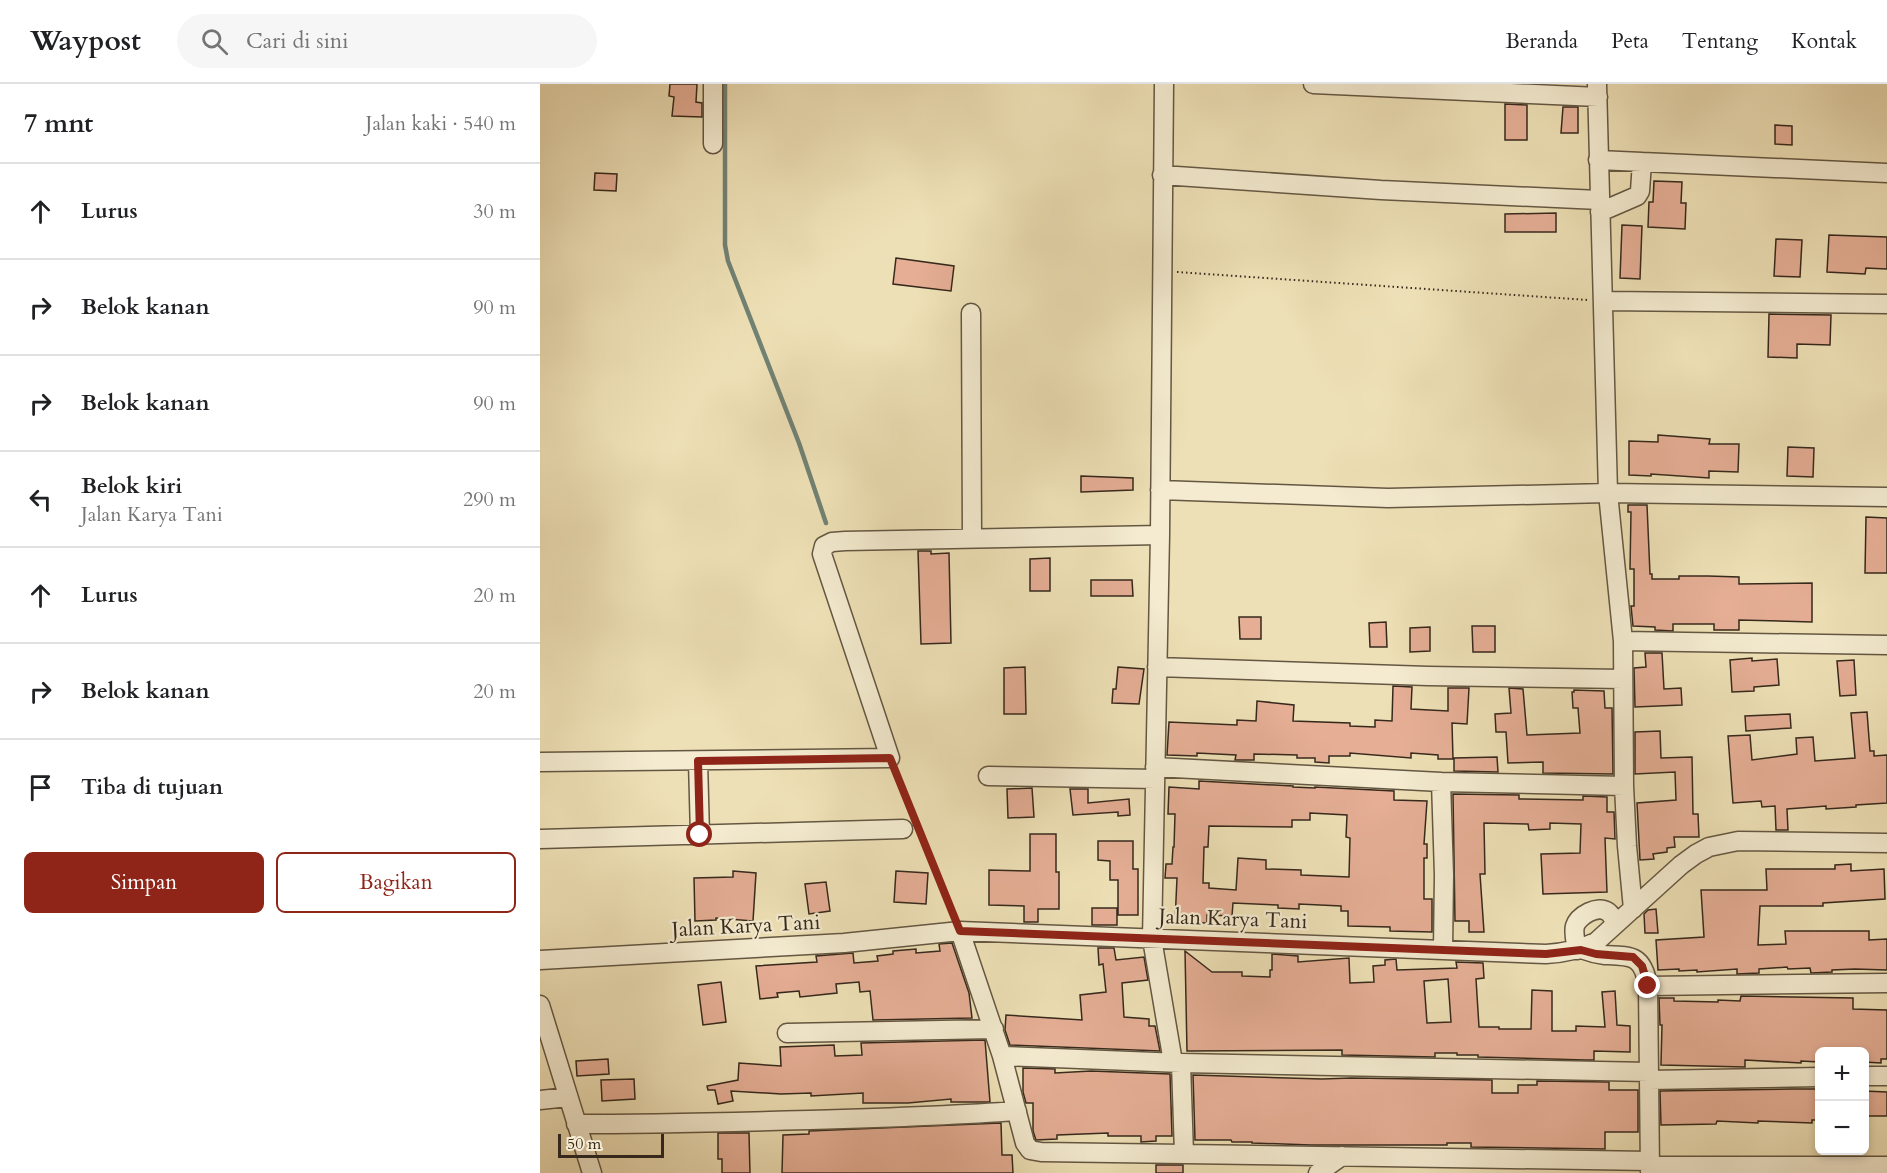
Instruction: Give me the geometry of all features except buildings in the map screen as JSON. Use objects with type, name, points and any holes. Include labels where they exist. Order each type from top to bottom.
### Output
[{"type":"street","points":[[713,84],[713,144]]},
{"type":"street","points":[[1164,84],[1160,535],[1152,939],[1177,1063],[1184,1154]]},
{"type":"street","points":[[1313,84],[1598,91],[1608,493],[1623,641],[1624,786],[1633,909]]},
{"type":"street","points":[[1598,160],[1887,173]]},
{"type":"street","points":[[1162,175],[1600,206],[1637,196],[1640,191],[1642,162]]},
{"type":"street","points":[[1603,301],[1887,303]]},
{"type":"street","points":[[970,313],[972,538]]},
{"type":"street","points":[[1160,490],[1388,498],[1608,493],[1887,497]]},
{"type":"street","points":[[540,762],[890,758],[822,554],[822,549],[827,544],[972,538],[1160,535]]},
{"type":"street","points":[[1623,641],[1887,645]]},
{"type":"street","points":[[1157,667],[1428,676],[1623,679]]},
{"type":"street","points":[[698,761],[700,835]]},
{"type":"street","points":[[988,776],[1155,773],[1624,786]]},
{"type":"street","points":[[1441,782],[1444,875],[1443,949]]},
{"type":"street","points":[[540,839],[903,829]]},
{"type":"street","name":"Jalan Karya Tani","points":[[540,960],[844,943],[960,931],[1546,954],[1579,950],[1596,942],[1696,854],[1717,845],[1738,841],[1887,843]]},
{"type":"street","points":[[1617,923],[1609,912],[1602,909],[1594,910],[1579,918],[1575,923],[1574,931],[1579,950],[1633,957],[1642,966],[1648,986],[1650,1166]]},
{"type":"street","points":[[960,931],[994,1029],[1025,1143],[1034,1152],[1342,1156],[1650,1166],[1887,1166]]},
{"type":"street","points":[[1648,986],[1887,982]]},
{"type":"street","points":[[540,1005],[592,1173]]},
{"type":"street","points":[[787,1033],[994,1029]]},
{"type":"street","points":[[1002,1056],[1649,1076],[1815,1077]]},
{"type":"street","points":[[1869,1076],[1887,1076]]},
{"type":"street","points":[[540,1100],[568,1097]]},
{"type":"street","points":[[576,1124],[665,1124],[953,1116],[1017,1111]]},
{"type":"street","points":[[1231,1154],[1232,1173]]},
{"type":"street","points":[[1318,1173],[1342,1156]]},
{"type":"path","points":[[1163,271],[1603,301]]},
{"type":"path","points":[[890,758],[960,931]]},
{"type":"waterway","points":[[725,84],[725,245],[728,261],[799,443],[826,523]]},
{"type":"route","points":[[700,835],[698,761],[890,758],[960,931],[1546,954],[1581,950],[1596,954],[1633,957],[1642,966],[1648,986]]}]
